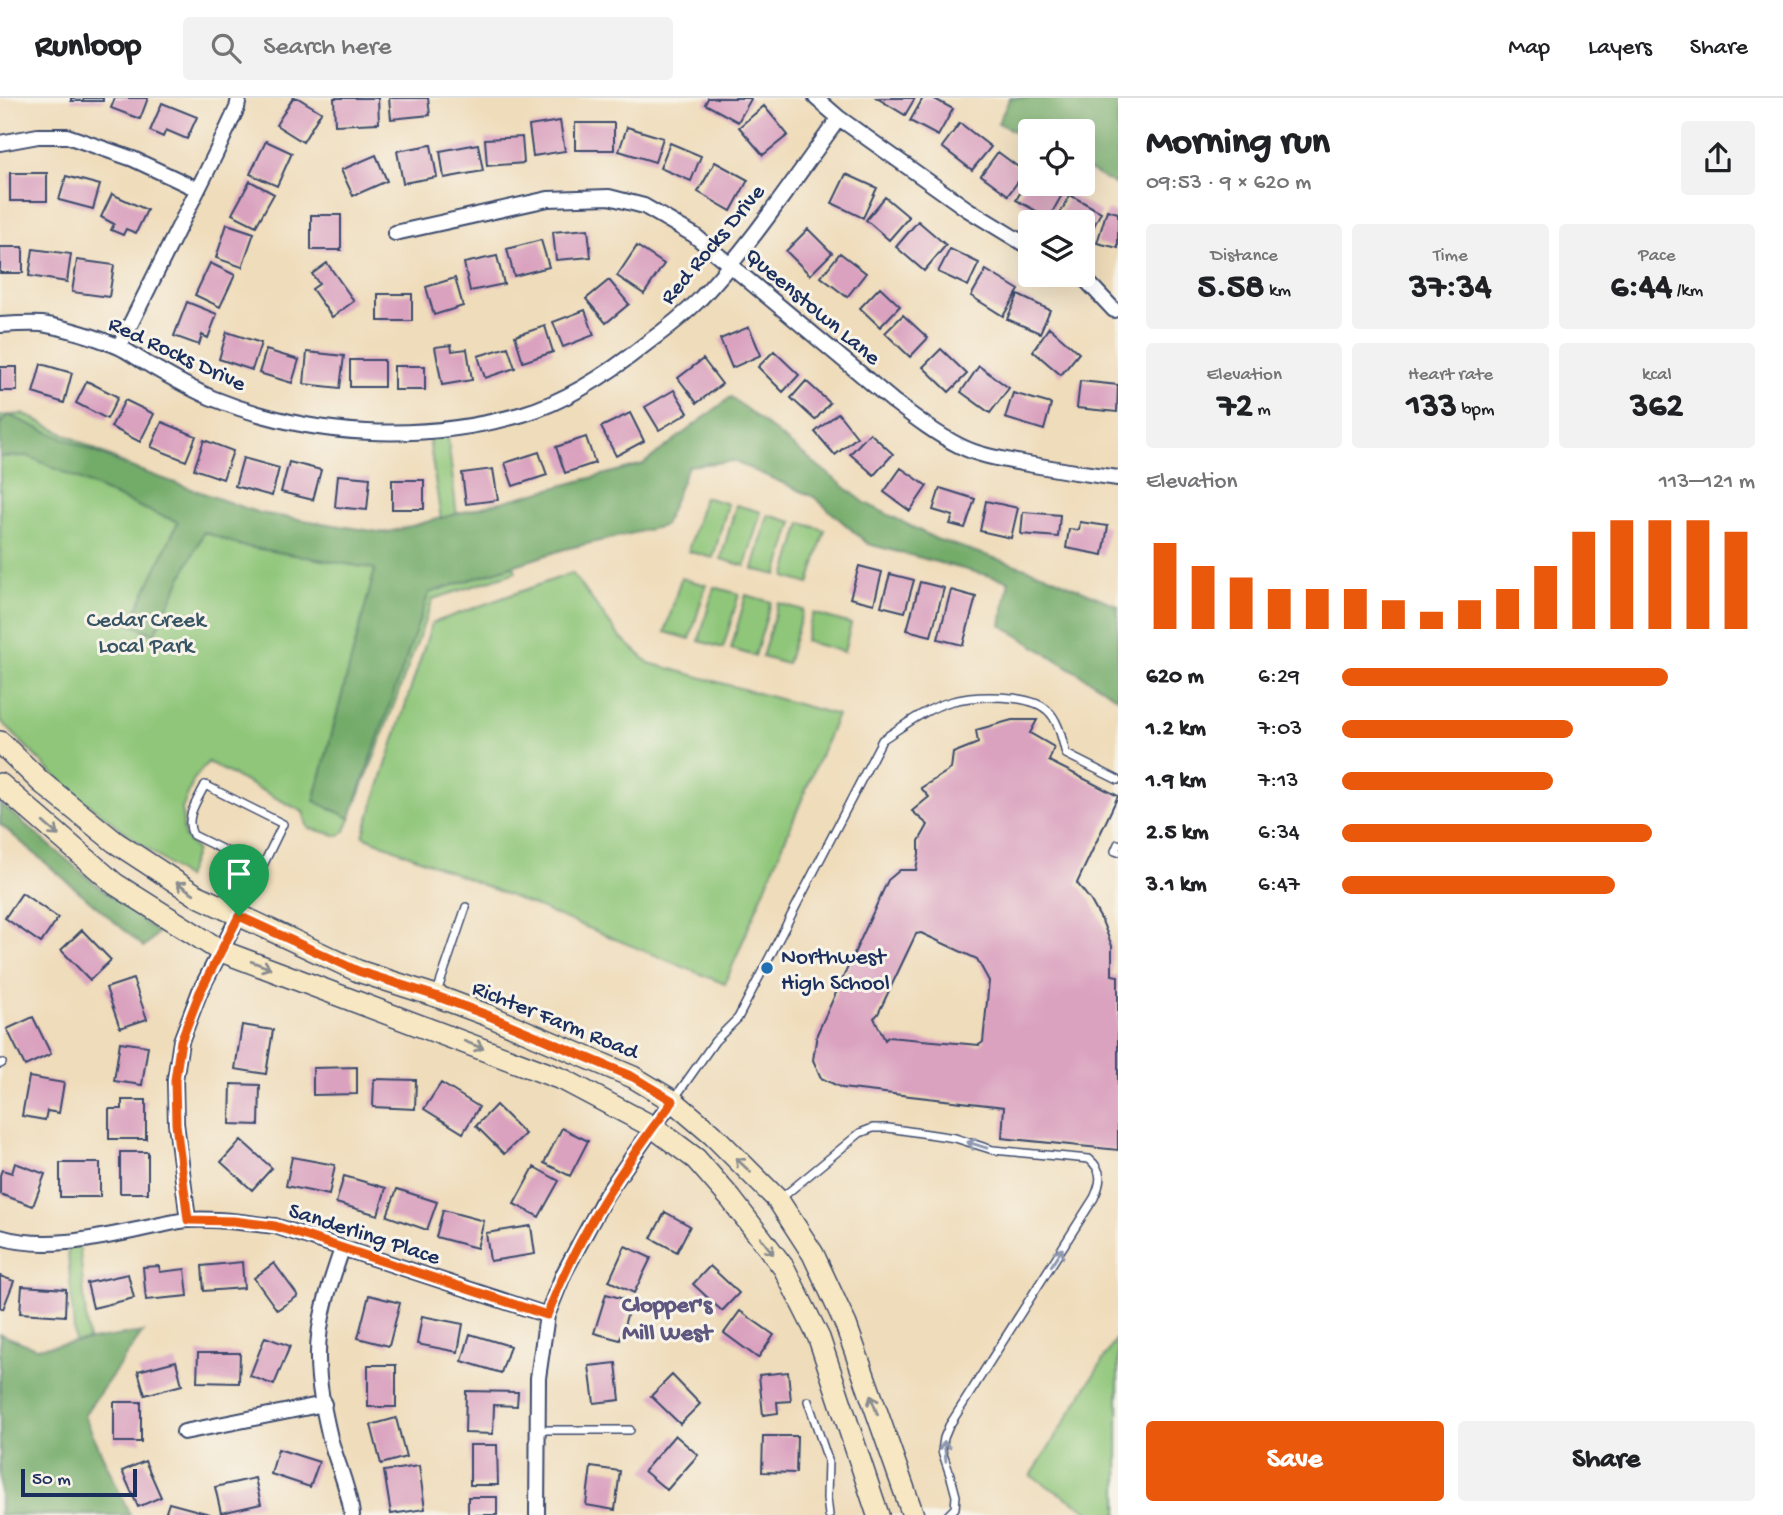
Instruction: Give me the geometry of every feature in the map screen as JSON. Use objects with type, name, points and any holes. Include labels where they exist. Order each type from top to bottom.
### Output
[{"type":"main road","name":"Richter Farm Road","points":[[0,742],[41,782],[115,842],[196,895],[358,971],[436,996],[633,1077],[673,1101],[713,1135],[778,1200],[813,1254],[846,1325],[913,1515]]},
{"type":"main road","points":[[0,784],[115,884],[221,951],[564,1080],[653,1127],[696,1159],[731,1199],[784,1268],[819,1338],[878,1515]]},
{"type":"street","points":[[119,347],[215,155],[239,98]]},
{"type":"street","points":[[816,98],[839,118],[967,209],[1018,240]]},
{"type":"street","name":"Red Rocks Drive","points":[[0,325],[42,324],[73,331],[119,347],[211,397],[263,415],[316,428],[368,433],[428,432],[525,413],[565,396],[615,368],[699,300],[839,118]]},
{"type":"street","points":[[0,143],[38,136],[67,136],[133,159],[197,189]]},
{"type":"street","name":"Queenstown Lane","points":[[394,233],[548,200],[609,197],[644,206],[694,235],[918,420],[960,446],[983,456],[1118,478]]},
{"type":"street","points":[[1092,287],[1114,310]]},
{"type":"street","points":[[188,1220],[176,1124],[175,1080],[181,1041],[200,992],[239,916]]},
{"type":"street","points":[[537,1515],[538,1378],[547,1315],[564,1273],[606,1195],[673,1101]]},
{"type":"street","name":"Sanderling Place","points":[[0,1237],[18,1242],[48,1244],[188,1220],[234,1221],[275,1226],[547,1315]]},
{"type":"street","points":[[342,1249],[321,1320],[318,1356],[319,1380],[331,1439],[351,1499],[352,1515]]},
{"type":"street","points":[[184,1432],[324,1404]]},
{"type":"lane","points":[[673,1101],[715,1041],[738,1018],[882,740],[916,717],[953,701],[1003,696],[1030,701],[1047,710],[1058,726],[1066,754],[1118,780]]},
{"type":"lane","points":[[239,916],[262,869],[284,824],[205,785],[190,817],[189,827],[193,835],[262,869]]},
{"type":"lane","points":[[1118,844],[1115,851],[1118,852]]},
{"type":"lane","points":[[436,996],[466,907]]},
{"type":"lane","points":[[778,1200],[860,1133],[873,1128],[955,1138],[993,1150],[1089,1159],[1097,1165],[1101,1173],[1100,1185],[1094,1198],[949,1426],[942,1451],[956,1496],[955,1508],[948,1515]]},
{"type":"lane","points":[[808,1401],[828,1461],[829,1515]]},
{"type":"lane","points":[[538,1430],[629,1430]]},
{"type":"green space","points":[[1010,98],[1118,98],[1118,186],[1095,174],[1095,119],[1018,119],[1018,133],[998,123]]},
{"type":"green space","points":[[731,397],[865,503],[936,539],[1044,574],[1118,606],[1118,698],[1001,625],[1009,581],[868,544],[814,497],[733,461],[688,466],[664,526],[565,549],[429,593],[350,818],[314,801],[375,569],[242,546],[204,532],[154,634],[130,624],[178,522],[28,456],[0,457],[0,424],[8,415],[133,468],[259,513],[385,533],[643,464]]},
{"type":"green space","name":"Cedar Creek Local Park","points":[[24,414],[177,490],[259,513],[379,533],[442,526],[428,432],[447,429],[458,526],[498,514],[516,572],[433,599],[376,753],[345,831],[339,836],[308,828],[303,812],[208,762],[194,779],[182,809],[184,836],[196,850],[186,878],[79,797],[0,720],[0,416]]},
{"type":"green space","points":[[704,497],[728,504],[713,558],[688,551]]},
{"type":"green space","points":[[736,505],[761,512],[745,566],[721,559]]},
{"type":"green space","points":[[768,515],[793,522],[777,575],[753,569]]},
{"type":"green space","points":[[801,523],[825,530],[809,584],[785,577]]},
{"type":"green space","points":[[572,573],[620,637],[649,663],[837,715],[725,984],[363,836],[432,623]]},
{"type":"green space","points":[[681,578],[706,585],[690,639],[665,632]]},
{"type":"green space","points":[[714,587],[739,594],[723,648],[699,641]]},
{"type":"green space","points":[[746,595],[771,602],[755,656],[731,649]]},
{"type":"green space","points":[[778,603],[803,610],[787,664],[762,657]]},
{"type":"green space","points":[[813,613],[851,624],[844,652],[805,641]]},
{"type":"green space","points":[[0,803],[158,933],[144,947],[0,824]]},
{"type":"green space","points":[[79,1240],[88,1340],[75,1343],[67,1241]]},
{"type":"green space","points":[[143,1332],[84,1415],[130,1515],[0,1515],[0,1334],[36,1348]]},
{"type":"green space","points":[[1118,1336],[1118,1515],[1095,1515],[1031,1476]]},
{"type":"building","points":[[71,98],[103,98],[103,101],[71,101]]},
{"type":"building","points":[[115,98],[148,98],[140,119],[111,108]]},
{"type":"building","points":[[293,98],[298,98],[321,112],[303,142],[276,125]]},
{"type":"building","points":[[334,98],[378,98],[379,123],[335,125]]},
{"type":"building","points":[[389,98],[428,98],[430,115],[391,119]]},
{"type":"building","points":[[708,98],[751,99],[738,122],[705,104]]},
{"type":"building","points":[[877,98],[915,98],[905,115]]},
{"type":"building","points":[[923,98],[933,98],[953,109],[938,136],[910,121]]},
{"type":"building","points":[[162,103],[197,117],[187,139],[166,130],[163,137],[150,131]]},
{"type":"building","points":[[764,106],[788,135],[763,155],[739,127]]},
{"type":"building","points":[[560,121],[565,151],[533,156],[529,126]]},
{"type":"building","points":[[575,123],[614,123],[614,150],[575,150]]},
{"type":"building","points":[[960,123],[991,147],[972,170],[942,147]]},
{"type":"building","points":[[627,127],[663,138],[655,162],[619,151]]},
{"type":"building","points":[[522,137],[524,163],[487,166],[485,139]]},
{"type":"building","points":[[266,141],[292,153],[277,186],[250,174]]},
{"type":"building","points":[[670,143],[701,156],[691,181],[660,168]]},
{"type":"building","points":[[478,144],[483,171],[444,178],[440,151]]},
{"type":"building","points":[[431,145],[437,177],[403,183],[397,151]]},
{"type":"building","points":[[998,152],[1018,167],[1018,181],[1008,195],[981,175]]},
{"type":"building","points":[[376,155],[387,181],[353,196],[341,170]]},
{"type":"building","points":[[715,162],[748,180],[731,211],[698,192]]},
{"type":"building","points":[[10,173],[47,173],[47,201],[10,201]]},
{"type":"building","points":[[846,174],[877,188],[863,218],[832,203]]},
{"type":"building","points":[[66,176],[100,185],[93,209],[59,200]]},
{"type":"building","points":[[250,181],[274,194],[256,226],[232,214]]},
{"type":"building","points":[[112,194],[147,210],[136,233],[126,229],[123,235],[111,230],[114,224],[101,217]]},
{"type":"building","points":[[1018,196],[1061,196],[1053,210],[1034,210],[1016,200]]},
{"type":"building","points":[[1072,196],[1101,212],[1095,224],[1095,210],[1062,210]]},
{"type":"building","points":[[885,197],[909,217],[889,240],[866,220]]},
{"type":"building","points":[[1107,210],[1118,213],[1118,248],[1097,243]]},
{"type":"building","points":[[311,215],[341,215],[341,250],[311,250]]},
{"type":"building","points":[[918,221],[946,245],[924,271],[896,247]]},
{"type":"building","points":[[227,224],[254,233],[242,267],[216,258]]},
{"type":"building","points":[[588,229],[591,257],[556,260],[553,232]]},
{"type":"building","points":[[808,229],[832,253],[810,275],[786,251]]},
{"type":"building","points":[[541,240],[549,267],[514,276],[507,249]]},
{"type":"building","points":[[637,246],[664,264],[644,294],[617,276]]},
{"type":"building","points":[[0,247],[23,247],[23,273],[0,273]]},
{"type":"building","points":[[33,249],[71,254],[67,282],[29,276]]},
{"type":"building","points":[[950,249],[979,263],[968,286],[938,272]]},
{"type":"building","points":[[840,253],[866,273],[847,297],[821,277]]},
{"type":"building","points":[[497,256],[504,284],[470,291],[464,263]]},
{"type":"building","points":[[77,260],[114,265],[109,297],[72,292]]},
{"type":"building","points":[[210,263],[235,275],[220,307],[195,295]]},
{"type":"building","points":[[327,263],[354,301],[332,317],[312,289],[319,284],[312,274]]},
{"type":"building","points":[[986,270],[1019,290],[1003,316],[971,296]]},
{"type":"building","points":[[455,278],[463,306],[434,315],[426,287]]},
{"type":"building","points":[[609,280],[629,304],[606,323],[586,299]]},
{"type":"building","points":[[880,287],[900,306],[880,327],[860,308]]},
{"type":"building","points":[[378,294],[412,294],[412,321],[378,321]]},
{"type":"building","points":[[1018,295],[1050,310],[1040,333],[1007,319]]},
{"type":"building","points":[[187,302],[217,314],[208,338],[202,335],[199,345],[174,336]]},
{"type":"building","points":[[585,310],[594,335],[563,347],[553,322]]},
{"type":"building","points":[[903,315],[928,338],[910,357],[885,333]]},
{"type":"building","points":[[545,326],[553,352],[523,362],[515,336]]},
{"type":"building","points":[[749,327],[761,355],[732,368],[720,339]]},
{"type":"building","points":[[1049,327],[1079,353],[1061,375],[1033,351]]},
{"type":"building","points":[[227,332],[261,343],[252,370],[219,359]]},
{"type":"building","points":[[451,345],[452,351],[467,349],[472,380],[442,385],[435,347]]},
{"type":"building","points":[[508,347],[515,368],[485,378],[478,356]]},
{"type":"building","points":[[941,349],[967,374],[949,392],[923,367]]},
{"type":"building","points":[[266,350],[299,360],[292,383],[259,373]]},
{"type":"building","points":[[774,351],[799,375],[783,392],[758,367]]},
{"type":"building","points":[[307,352],[344,356],[340,388],[304,384]]},
{"type":"building","points":[[703,359],[722,384],[697,403],[678,378]]},
{"type":"building","points":[[350,360],[384,360],[384,387],[350,387]]},
{"type":"building","points":[[41,364],[72,373],[64,403],[33,393]]},
{"type":"building","points":[[394,366],[425,366],[425,390],[394,390]]},
{"type":"building","points":[[979,366],[1009,388],[990,413],[961,392]]},
{"type":"building","points":[[0,367],[17,367],[17,391],[0,391]]},
{"type":"building","points":[[87,381],[118,397],[107,419],[76,403]]},
{"type":"building","points":[[806,381],[830,403],[815,420],[791,398]]},
{"type":"building","points":[[1080,381],[1118,385],[1117,412],[1077,408]]},
{"type":"building","points":[[674,390],[688,413],[659,430],[645,407]]},
{"type":"building","points":[[1013,393],[1051,404],[1044,430],[1005,418]]},
{"type":"building","points":[[125,400],[154,414],[140,442],[111,427]]},
{"type":"building","points":[[630,413],[644,441],[616,456],[601,427]]},
{"type":"building","points":[[838,413],[857,437],[835,455],[815,432]]},
{"type":"building","points":[[162,422],[196,436],[186,461],[151,447]]},
{"type":"building","points":[[870,433],[893,454],[874,475],[850,454]]},
{"type":"building","points":[[586,437],[595,463],[565,473],[556,447]]},
{"type":"building","points":[[204,440],[233,451],[223,479],[194,469]]},
{"type":"building","points":[[539,452],[547,475],[513,486],[505,463]]},
{"type":"building","points":[[243,458],[279,468],[272,496],[235,486]]},
{"type":"building","points":[[289,462],[321,470],[313,500],[281,492]]},
{"type":"building","points":[[901,468],[927,486],[910,511],[884,492]]},
{"type":"building","points":[[493,469],[498,500],[466,504],[462,473]]},
{"type":"building","points":[[338,475],[370,478],[367,510],[335,507]]},
{"type":"building","points":[[392,480],[424,480],[424,509],[392,509]]},
{"type":"building","points":[[940,488],[975,499],[965,528],[950,524],[953,516],[933,510]]},
{"type":"building","points":[[986,501],[1018,508],[1011,538],[980,531]]},
{"type":"building","points":[[1023,512],[1060,515],[1058,537],[1021,534]]},
{"type":"building","points":[[1080,522],[1108,526],[1103,555],[1066,548],[1069,529],[1079,530]]},
{"type":"building","points":[[859,566],[882,572],[874,604],[850,598]]},
{"type":"building","points":[[890,574],[914,580],[905,612],[881,606]]},
{"type":"building","points":[[920,582],[944,588],[931,636],[907,630]]},
{"type":"building","points":[[951,590],[976,597],[963,645],[938,639]]},
{"type":"building","points":[[1012,720],[1037,720],[1030,733],[1054,747],[1049,761],[1118,796],[1077,883],[1102,921],[1112,946],[1112,975],[1118,976],[1118,1150],[1002,1138],[1004,1107],[842,1088],[821,1078],[813,1060],[817,1034],[888,880],[900,870],[916,870],[919,841],[928,825],[912,811],[929,797],[921,788],[951,769],[953,753],[978,743],[976,730]],"holes":[[[921,933],[977,959],[989,981],[983,1042],[979,1045],[888,1037],[885,1040],[874,1018],[916,934]]]},
{"type":"building","points":[[22,893],[58,918],[41,943],[5,918]]},
{"type":"building","points":[[82,930],[111,960],[90,980],[61,950]]},
{"type":"building","points":[[133,979],[147,1019],[120,1028],[106,988]]},
{"type":"building","points":[[33,1017],[51,1054],[25,1066],[7,1029]]},
{"type":"building","points":[[242,1025],[273,1030],[266,1074],[235,1069]]},
{"type":"building","points":[[120,1042],[148,1046],[142,1085],[114,1081]]},
{"type":"building","points":[[357,1067],[357,1094],[313,1095],[313,1068]]},
{"type":"building","points":[[29,1077],[64,1083],[59,1113],[47,1111],[45,1120],[22,1116]]},
{"type":"building","points":[[374,1079],[416,1080],[415,1109],[373,1107]]},
{"type":"building","points":[[441,1083],[479,1107],[463,1133],[424,1109]]},
{"type":"building","points":[[231,1084],[260,1085],[259,1125],[230,1124]]},
{"type":"building","points":[[122,1100],[146,1100],[146,1139],[109,1139],[109,1109],[122,1109]]},
{"type":"building","points":[[496,1105],[525,1134],[504,1154],[476,1126]]},
{"type":"building","points":[[562,1128],[588,1141],[570,1176],[544,1163]]},
{"type":"building","points":[[241,1140],[272,1168],[252,1190],[221,1162]]},
{"type":"building","points":[[120,1152],[148,1152],[148,1193],[120,1193]]},
{"type":"building","points":[[292,1157],[335,1165],[329,1195],[286,1186]]},
{"type":"building","points":[[15,1163],[45,1174],[33,1206],[0,1194],[2,1170],[12,1173]]},
{"type":"building","points":[[60,1163],[100,1163],[100,1197],[60,1197]]},
{"type":"building","points":[[534,1167],[559,1181],[539,1217],[514,1204]]},
{"type":"building","points":[[344,1176],[386,1188],[378,1215],[336,1203]]},
{"type":"building","points":[[397,1189],[437,1202],[427,1230],[387,1216]]},
{"type":"building","points":[[443,1210],[484,1221],[477,1248],[436,1237]]},
{"type":"building","points":[[665,1212],[690,1226],[677,1252],[651,1238]]},
{"type":"building","points":[[531,1226],[535,1254],[490,1261],[486,1233]]},
{"type":"building","points":[[625,1246],[651,1258],[634,1293],[609,1281]]},
{"type":"building","points":[[242,1262],[244,1288],[204,1291],[202,1266]]},
{"type":"building","points":[[274,1263],[298,1296],[277,1310],[254,1278]]},
{"type":"building","points":[[159,1266],[160,1272],[185,1269],[188,1296],[146,1300],[143,1267]]},
{"type":"building","points":[[710,1266],[739,1293],[722,1311],[693,1284]]},
{"type":"building","points":[[128,1274],[134,1298],[93,1308],[87,1283]]},
{"type":"building","points":[[0,1276],[14,1281],[3,1309],[0,1307]]},
{"type":"building","points":[[22,1286],[66,1289],[65,1316],[20,1313]]},
{"type":"building","points":[[606,1294],[631,1301],[620,1340],[594,1333]]},
{"type":"building","points":[[369,1295],[400,1303],[389,1346],[358,1338]]},
{"type":"building","points":[[740,1311],[774,1335],[758,1358],[724,1333]]},
{"type":"building","points":[[422,1316],[463,1324],[458,1352],[417,1344]]},
{"type":"building","points":[[470,1334],[510,1346],[501,1373],[462,1361]]},
{"type":"building","points":[[265,1337],[290,1346],[274,1385],[250,1376]]},
{"type":"building","points":[[198,1353],[240,1353],[239,1383],[197,1382]]},
{"type":"building","points":[[176,1361],[182,1385],[145,1395],[138,1371]]},
{"type":"building","points":[[616,1363],[620,1400],[594,1403],[589,1366]]},
{"type":"building","points":[[368,1365],[396,1365],[396,1407],[368,1407]]},
{"type":"building","points":[[788,1372],[791,1401],[777,1402],[778,1413],[763,1415],[759,1375]]},
{"type":"building","points":[[672,1375],[700,1404],[680,1424],[651,1396]]},
{"type":"building","points":[[466,1391],[518,1392],[517,1406],[494,1405],[493,1434],[465,1433]]},
{"type":"building","points":[[114,1402],[141,1402],[141,1442],[114,1442]]},
{"type":"building","points":[[396,1418],[406,1457],[381,1464],[371,1425]]},
{"type":"building","points":[[675,1435],[698,1455],[667,1490],[644,1471]]},
{"type":"building","points":[[763,1436],[797,1436],[796,1473],[762,1472]]},
{"type":"building","points":[[470,1445],[497,1445],[498,1485],[470,1485]]},
{"type":"building","points":[[278,1449],[319,1462],[310,1487],[271,1474]]},
{"type":"building","points":[[145,1461],[161,1497],[138,1507],[122,1471]]},
{"type":"building","points":[[419,1466],[425,1509],[391,1514],[384,1471]]},
{"type":"building","points":[[591,1467],[620,1471],[615,1510],[586,1505]]},
{"type":"building","points":[[255,1478],[261,1504],[221,1513],[215,1487]]},
{"type":"building","points":[[468,1497],[497,1497],[497,1515],[468,1515]]},
{"type":"building","points":[[169,1503],[210,1514],[210,1515],[165,1515]]},
{"type":"place","name":"Northwest High School","points":[[767,968]]},
{"type":"district","name":"Clopper's Mill West","points":[[667,1317]]},
{"type":"route","points":[[239,916],[358,971],[487,1015],[633,1077],[673,1101],[606,1195],[564,1273],[547,1315],[275,1226],[234,1221],[188,1220],[176,1124],[175,1080],[181,1041],[200,992],[239,916]]}]
